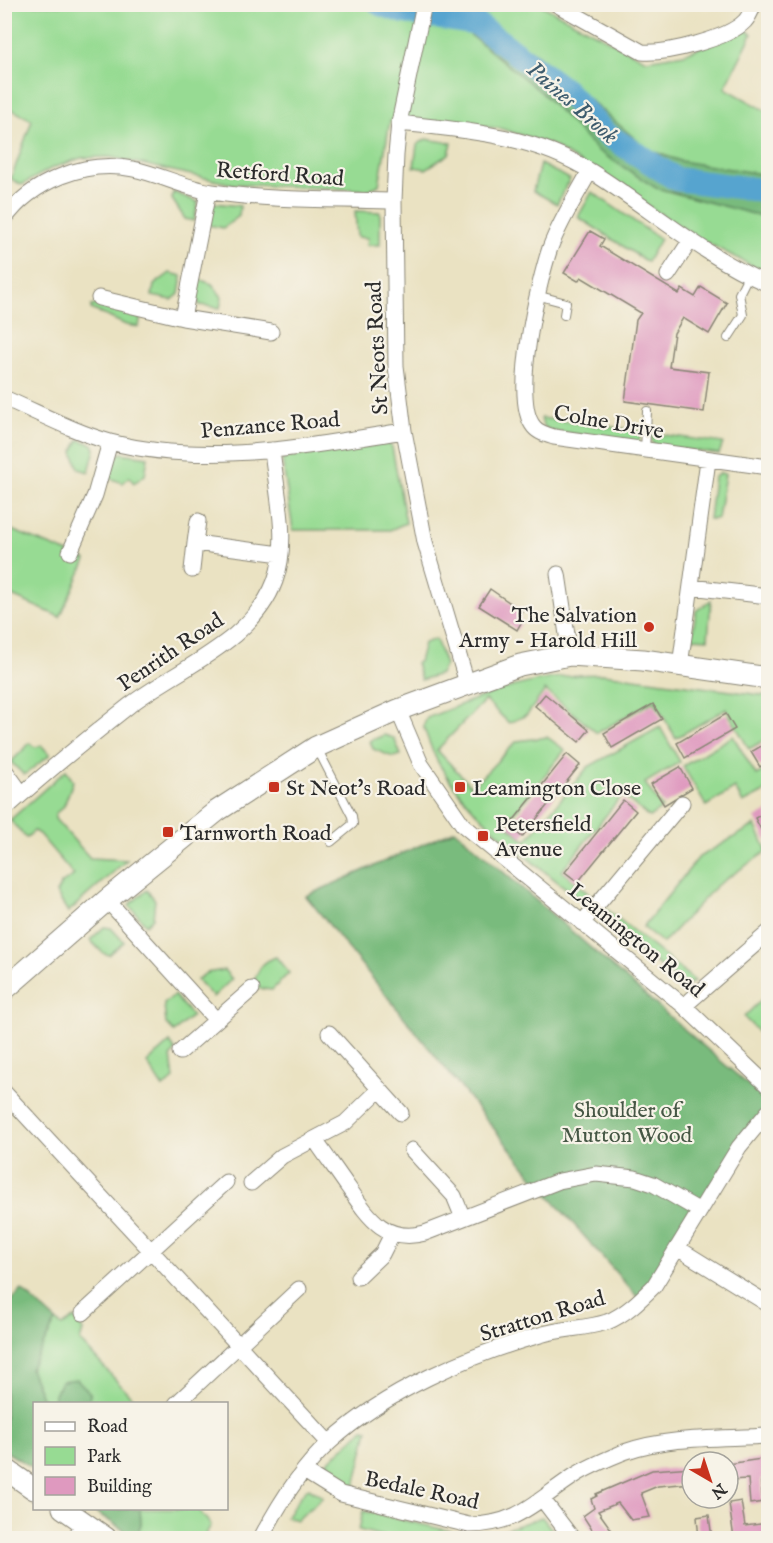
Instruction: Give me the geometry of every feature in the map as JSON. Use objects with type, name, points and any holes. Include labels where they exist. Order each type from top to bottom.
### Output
[{"type":"street","name":"St Neots Road","points":[[424,4],[399,123],[394,201],[396,356],[404,431],[425,542],[466,683]]},
{"type":"street","points":[[562,6],[642,52],[658,53],[730,31],[746,21],[754,4]]},
{"type":"street","points":[[399,123],[511,138],[547,150],[590,171],[690,241],[768,284]]},
{"type":"street","name":"Retford Road","points":[[4,220],[16,205],[46,182],[80,171],[107,167],[140,170],[208,192],[270,198],[394,201]]},
{"type":"street","name":"Colne Drive","points":[[590,171],[567,210],[551,247],[537,295],[528,341],[525,389],[526,405],[534,427],[554,437],[768,467]]},
{"type":"street","points":[[183,318],[208,192]]},
{"type":"street","points":[[668,276],[690,241]]},
{"type":"street","points":[[99,298],[183,318],[271,332]]},
{"type":"street","name":"Penzance Road","points":[[4,398],[110,442],[180,453],[226,454],[272,450],[404,431]]},
{"type":"street","points":[[70,552],[95,495],[110,442]]},
{"type":"street","name":"Penrith Road","points":[[4,810],[77,746],[132,704],[234,637],[260,611],[276,580],[281,554],[281,530],[272,450]]},
{"type":"street","points":[[680,666],[708,460]]},
{"type":"street","points":[[192,570],[198,521]]},
{"type":"street","points":[[195,543],[281,554]]},
{"type":"street","points":[[558,574],[570,655]]},
{"type":"street","points":[[691,587],[768,596]]},
{"type":"street","points":[[4,990],[107,900],[217,811],[316,747],[398,710],[520,664],[570,655],[768,678]]},
{"type":"street","name":"Leamington Road","points":[[398,710],[421,764],[463,825],[684,1006],[768,1086]]},
{"type":"street","points":[[4,769],[22,794]]},
{"type":"street","points":[[582,923],[682,803]]},
{"type":"street","points":[[107,900],[216,1020]]},
{"type":"street","points":[[684,1006],[768,933]]},
{"type":"street","points":[[180,1052],[252,989]]},
{"type":"street","points":[[329,1033],[401,1113]]},
{"type":"street","points":[[251,1183],[282,1156],[345,1123],[380,1089]]},
{"type":"street","points":[[4,1092],[329,1443]]},
{"type":"street","name":"Stratton Road","points":[[261,1539],[284,1498],[304,1471],[329,1443],[356,1420],[393,1397],[436,1375],[541,1334],[609,1321],[625,1311],[654,1286],[740,1147],[768,1112]]},
{"type":"street","points":[[315,1140],[368,1217],[392,1234],[414,1236],[559,1181],[596,1174],[627,1177],[653,1184],[700,1211]]},
{"type":"street","points":[[412,1150],[454,1196],[463,1218]]},
{"type":"street","points":[[83,1313],[226,1182]]},
{"type":"street","points":[[358,1277],[381,1254],[392,1234]]},
{"type":"street","points":[[679,1249],[768,1304]]},
{"type":"street","points":[[178,1402],[300,1289]]},
{"type":"street","name":"Bedale Road","points":[[304,1471],[341,1494],[469,1525],[500,1522],[523,1513],[575,1475],[624,1452],[643,1447],[768,1436]]},
{"type":"street","points":[[4,1468],[33,1488]]},
{"type":"street","points":[[543,1500],[572,1539]]},
{"type":"street","points":[[64,1510],[80,1531],[106,1539]]},
{"type":"lane","points":[[728,338],[743,315],[739,294],[748,274]]},
{"type":"lane","points":[[537,295],[566,303],[564,315]]},
{"type":"lane","points":[[645,450],[647,411]]},
{"type":"lane","points":[[316,747],[352,816],[353,824],[331,842]]},
{"type":"green space","points":[[439,4],[449,5],[476,15],[538,55],[647,149],[680,161],[768,175],[768,218],[656,188],[598,151],[542,93],[468,33],[433,25]]},
{"type":"green space","points":[[4,5],[541,5],[646,60],[684,54],[745,29],[752,34],[725,88],[768,112],[768,274],[700,239],[552,145],[499,128],[390,121],[379,185],[368,190],[232,184],[110,157],[81,158],[52,168],[22,185],[11,179],[32,120],[5,106]]},
{"type":"green space","points":[[426,139],[452,143],[449,154],[426,169],[414,167],[417,145]]},
{"type":"green space","points":[[540,164],[570,179],[557,204],[533,191]]},
{"type":"green space","points":[[173,192],[198,202],[194,221],[185,219],[172,199]]},
{"type":"green space","points":[[592,192],[660,239],[647,262],[578,217]]},
{"type":"green space","points":[[214,203],[240,206],[239,216],[223,228],[208,225]]},
{"type":"green space","points":[[355,211],[380,212],[380,245],[367,245],[368,238],[357,237]]},
{"type":"green space","points":[[170,273],[182,276],[179,294],[172,300],[152,296],[154,285]]},
{"type":"green space","points":[[198,279],[212,284],[222,297],[220,308],[200,305],[195,297]]},
{"type":"green space","points":[[111,301],[142,308],[139,327],[126,325],[91,309],[91,306]]},
{"type":"green space","points":[[541,418],[641,431],[639,442],[551,431],[543,426]]},
{"type":"green space","points":[[651,433],[723,443],[719,454],[653,445]]},
{"type":"green space","points":[[79,440],[93,444],[95,449],[89,472],[79,469],[73,452]]},
{"type":"green space","points":[[387,443],[392,447],[406,523],[390,530],[293,530],[282,458]]},
{"type":"green space","points":[[121,453],[148,457],[145,475],[134,483],[129,477],[123,483],[109,478],[115,456]]},
{"type":"green space","points":[[720,473],[725,474],[718,519],[709,519],[714,478]]},
{"type":"green space","points":[[4,527],[86,560],[60,617],[5,593]]},
{"type":"green space","points":[[711,600],[708,639],[692,638],[696,611]]},
{"type":"green space","points":[[436,639],[445,665],[440,674],[421,680],[416,663],[419,662],[424,643]]},
{"type":"green space","points":[[604,674],[768,696],[768,738],[749,749],[726,709],[676,738],[654,701],[597,733],[545,690],[527,715],[509,723],[485,700],[437,750],[472,787],[517,741],[547,737],[565,750],[506,824],[526,841],[588,767],[660,727],[680,762],[645,783],[662,808],[649,817],[622,795],[562,871],[591,896],[586,904],[526,857],[469,805],[439,764],[423,726],[427,718],[492,693],[556,677]]},
{"type":"green space","points":[[384,735],[394,738],[401,755],[393,757],[373,749],[370,741]]},
{"type":"green space","points":[[733,736],[756,775],[768,769],[768,790],[743,803],[735,788],[706,806],[683,766]]},
{"type":"green space","points":[[30,743],[35,747],[42,746],[50,755],[24,775],[11,762]]},
{"type":"green space","points":[[66,770],[73,781],[64,806],[55,814],[55,819],[90,858],[127,860],[68,912],[56,893],[61,884],[74,875],[39,834],[34,831],[26,838],[10,820]]},
{"type":"green space","points":[[755,825],[767,851],[716,886],[663,943],[643,927],[699,857]]},
{"type":"green space","name":"Shoulder of Mutton Wood","points":[[455,830],[768,1102],[768,1112],[640,1300],[542,1188],[306,896]]},
{"type":"green space","points":[[147,890],[155,900],[153,918],[146,925],[129,905]]},
{"type":"green space","points":[[604,907],[695,981],[689,984],[682,983],[637,948],[605,919],[601,911]]},
{"type":"green space","points":[[104,927],[111,928],[124,942],[109,955],[103,953],[90,940]]},
{"type":"green space","points":[[276,957],[289,973],[272,990],[254,988],[252,985],[260,968]]},
{"type":"green space","points":[[224,970],[232,979],[213,997],[197,980],[206,973]]},
{"type":"green space","points":[[768,993],[768,1030],[762,1036],[744,1017]]},
{"type":"green space","points":[[174,995],[192,1016],[174,1032],[166,1024],[164,1004]]},
{"type":"green space","points":[[170,1042],[176,1051],[171,1056],[174,1079],[163,1088],[147,1063]]},
{"type":"green space","points":[[22,1290],[56,1321],[30,1369],[44,1402],[33,1402],[33,1468],[5,1451],[5,1307]]},
{"type":"green space","points":[[75,1318],[83,1331],[80,1341],[136,1402],[89,1402],[90,1393],[44,1402],[30,1369],[56,1321],[62,1326]]},
{"type":"green space","points":[[77,1379],[90,1393],[89,1402],[52,1402],[61,1381]]},
{"type":"green space","points":[[364,1429],[368,1430],[355,1486],[340,1482],[326,1473],[324,1465]]},
{"type":"green space","points":[[309,1488],[323,1497],[297,1520],[286,1517],[305,1490]]},
{"type":"green space","points":[[93,1510],[140,1510],[141,1524],[136,1538]]},
{"type":"green space","points":[[140,1510],[199,1510],[211,1525],[206,1534],[212,1538],[136,1538],[141,1524]]},
{"type":"green space","points":[[363,1511],[481,1538],[389,1538],[359,1530]]},
{"type":"green space","points":[[542,1517],[559,1538],[481,1538]]},
{"type":"building","points":[[590,231],[604,239],[600,246],[679,294],[682,289],[695,297],[701,287],[727,303],[709,334],[683,318],[674,333],[669,367],[709,372],[704,412],[625,401],[636,320],[641,313],[581,277],[578,281],[564,273]]},
{"type":"building","points":[[490,589],[522,611],[518,618],[522,621],[517,630],[479,606]]},
{"type":"building","points":[[545,694],[589,730],[579,742],[535,706]]},
{"type":"building","points":[[653,704],[662,719],[612,748],[604,733]]},
{"type":"building","points":[[726,714],[735,729],[685,758],[677,743]]},
{"type":"building","points":[[768,742],[768,762],[760,767],[751,752]]},
{"type":"building","points":[[567,754],[580,765],[522,837],[509,826]]},
{"type":"building","points":[[680,767],[692,788],[664,805],[651,784]]},
{"type":"building","points":[[623,800],[636,811],[578,882],[565,872]]},
{"type":"building","points":[[768,811],[768,843],[755,818]]},
{"type":"building","points":[[761,1459],[761,1462],[768,1461],[768,1478],[762,1478],[761,1483],[763,1502],[750,1504],[748,1479],[740,1479],[740,1462]]},
{"type":"building","points":[[680,1468],[680,1484],[658,1486],[641,1493],[650,1517],[631,1520],[618,1503],[598,1511],[618,1539],[598,1539],[583,1516],[594,1508],[591,1499],[597,1496],[596,1494],[652,1470]]},
{"type":"building","points":[[740,1501],[745,1526],[768,1523],[768,1539],[734,1539],[730,1510],[740,1510]]},
{"type":"building","points":[[709,1515],[712,1539],[699,1539],[697,1517]]},
{"type":"waterway","name":"Paines Brook","points":[[380,4],[404,12],[477,24],[565,90],[606,134],[676,179],[768,191]]},
{"type":"place","name":"The Salvation Army - Harold Hill","points":[[649,627]]},
{"type":"place","name":"St Neot's Road","points":[[274,787]]},
{"type":"place","name":"Leamington Close","points":[[460,787]]},
{"type":"place","name":"Tarnworth Road","points":[[168,832]]},
{"type":"place","name":"Petersfield Avenue","points":[[483,836]]}]
